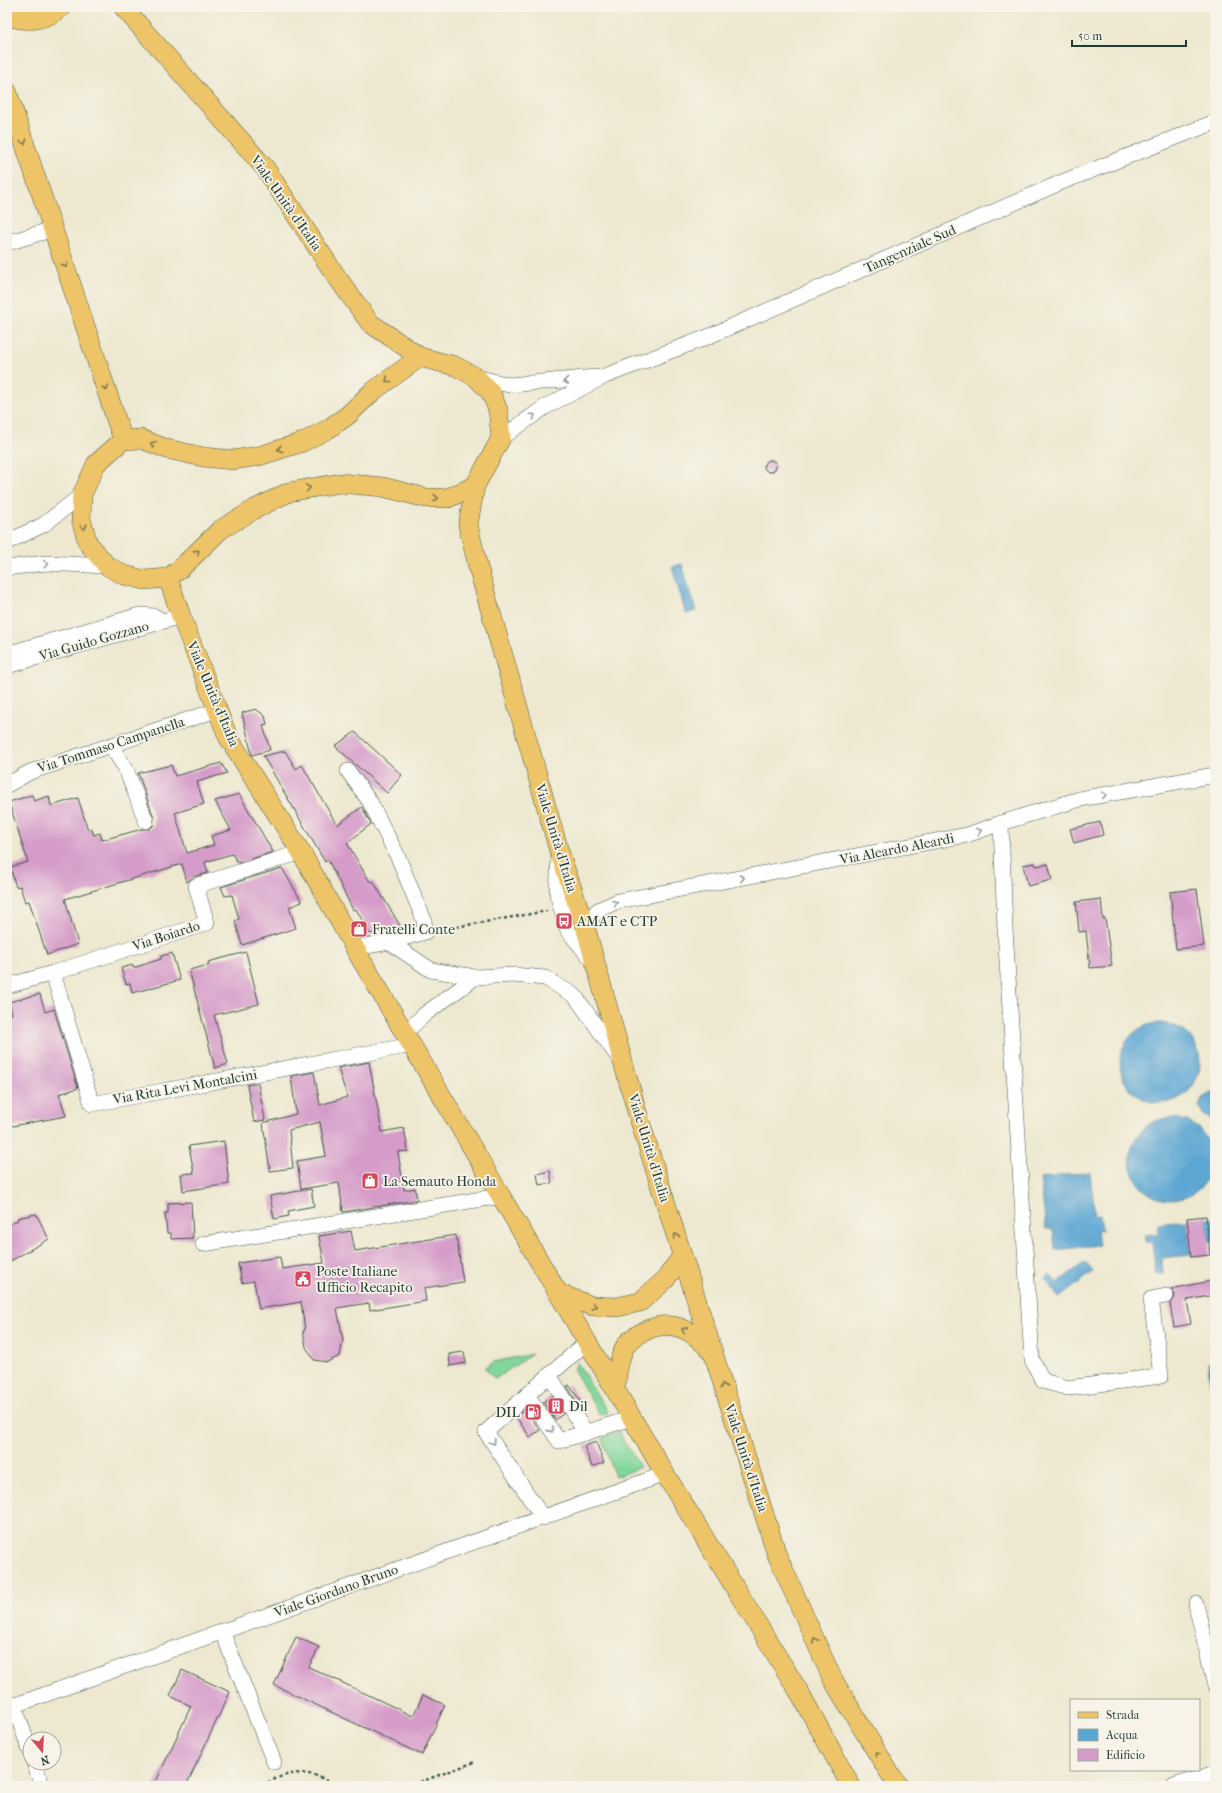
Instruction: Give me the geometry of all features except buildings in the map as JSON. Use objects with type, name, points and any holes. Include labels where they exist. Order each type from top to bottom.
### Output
[{"type":"main road","points":[[7,16],[20,20],[39,19],[62,7]]},
{"type":"main road","name":"Viale Unità d'Italia","points":[[123,7],[265,168],[334,273],[370,323],[420,357],[455,366],[476,377],[491,393],[498,410],[501,438],[475,486],[468,525],[478,567],[559,851],[584,926],[682,1256],[777,1555],[833,1680],[899,1786]]},
{"type":"main road","points":[[8,98],[12,123],[53,229],[124,440]]},
{"type":"main road","points":[[420,357],[372,392],[347,416],[328,429],[303,442],[259,456],[233,460],[203,457],[167,449],[141,439],[124,440],[96,464],[82,495],[81,519],[88,543],[107,566],[124,575],[145,580],[168,578],[180,569],[220,530],[255,508],[289,492],[340,483],[383,487],[426,498],[448,498],[475,486]]},
{"type":"main road","name":"Viale Unità d'Italia","points":[[168,578],[172,618],[217,710],[228,737],[300,852],[408,1040],[665,1474],[801,1695],[851,1786]]},
{"type":"main road","points":[[558,1293],[592,1306],[617,1307],[640,1302],[665,1280],[682,1256]]},
{"type":"main road","points":[[615,1388],[619,1365],[624,1349],[632,1338],[663,1324],[686,1329],[702,1340],[714,1354]]},
{"type":"street","name":"Tangenziale Sud","points":[[501,438],[545,407],[605,376],[705,338],[1062,182],[1215,122]]},
{"type":"street","points":[[7,243],[53,229]]},
{"type":"street","name":"Tangenziale Sud","points":[[476,377],[509,385],[605,376]]},
{"type":"street","points":[[7,542],[43,525],[82,495]]},
{"type":"street","points":[[7,568],[46,563],[107,566]]},
{"type":"street","points":[[7,654],[140,615],[172,618]]},
{"type":"street","name":"Via Guido Gozzano","points":[[7,666],[172,618]]},
{"type":"street","name":"Via Tommaso Campanella","points":[[7,785],[30,772],[217,710]]},
{"type":"street","points":[[111,746],[126,769],[146,820]]},
{"type":"street","points":[[348,771],[370,802],[398,857],[424,920],[425,932],[389,942],[355,948]]},
{"type":"street","name":"Via Aleardo Aleardi","points":[[584,926],[598,910],[618,901],[967,836],[1001,823],[1080,799],[1215,775]]},
{"type":"street","points":[[1001,823],[1004,929],[1032,1360],[1043,1381],[1068,1388],[1161,1376],[1151,1299],[1166,1296]]},
{"type":"street","points":[[559,851],[557,894],[568,931],[595,964]]},
{"type":"street","name":"Via Boiardo","points":[[53,973],[206,923],[196,886],[300,852]]},
{"type":"street","points":[[389,942],[431,970],[476,978],[513,975],[545,978],[575,996],[625,1068]]},
{"type":"street","points":[[7,986],[53,973]]},
{"type":"street","name":"Via Rita Levi Montalcini","points":[[53,973],[92,1104],[408,1040]]},
{"type":"street","points":[[408,1040],[425,1014],[476,978]]},
{"type":"street","points":[[203,1244],[501,1196]]},
{"type":"street","points":[[543,1518],[486,1432],[587,1342]]},
{"type":"street","points":[[549,1375],[586,1433]]},
{"type":"street","points":[[527,1395],[560,1441],[632,1418]]},
{"type":"street","name":"Viale Giordano Bruno","points":[[11,1707],[665,1474]]},
{"type":"street","points":[[1196,1604],[1215,1686]]},
{"type":"street","points":[[222,1632],[274,1762]]},
{"type":"street","points":[[11,1707],[22,1732]]},
{"type":"street","points":[[37,1771],[42,1786]]},
{"type":"street","points":[[1174,1786],[1215,1773]]},
{"type":"path","points":[[425,932],[561,909]]},
{"type":"path","points":[[409,1786],[475,1762]]},
{"type":"path","points":[[263,1786],[278,1777],[295,1773],[313,1774],[328,1781],[334,1786]]},
{"type":"green space","points":[[532,1354],[495,1379],[485,1368],[494,1362]]},
{"type":"green space","points":[[577,1362],[608,1413],[599,1414],[574,1370]]},
{"type":"green space","points":[[618,1431],[640,1467],[615,1477],[602,1438]]},
{"type":"water","points":[[682,564],[696,611],[686,614],[672,567]]},
{"type":"water","points":[[1152,1023],[1168,1023],[1189,1034],[1200,1055],[1200,1071],[1189,1092],[1168,1103],[1152,1103],[1138,1097],[1131,1092],[1126,1085],[1120,1071],[1120,1055],[1126,1041],[1131,1034],[1138,1029]]},
{"type":"water","points":[[1211,1093],[1215,1093],[1215,1119],[1204,1116],[1199,1107],[1202,1098]]},
{"type":"water","points":[[1171,1118],[1187,1122],[1200,1130],[1208,1143],[1212,1159],[1208,1175],[1200,1188],[1187,1196],[1171,1200],[1155,1196],[1142,1188],[1134,1175],[1130,1159],[1134,1143],[1142,1130],[1155,1122]]},
{"type":"water","points":[[1090,1172],[1095,1216],[1100,1215],[1102,1230],[1097,1230],[1099,1245],[1055,1250],[1053,1229],[1046,1229],[1040,1178]]},
{"type":"water","points":[[1215,1218],[1215,1241],[1208,1241],[1206,1219]]},
{"type":"water","points":[[1187,1221],[1191,1255],[1162,1258],[1163,1274],[1156,1275],[1152,1242],[1146,1242],[1145,1235],[1159,1233],[1158,1224]]},
{"type":"water","points":[[1085,1262],[1093,1272],[1059,1298],[1045,1279],[1050,1274],[1057,1283]]},
{"type":"water","points":[[1215,1362],[1215,1431],[1208,1363]]},
{"type":"place","name":"AMAT e CTP","points":[[564,921]]},
{"type":"place","name":"Fratelli Conte","points":[[359,929]]},
{"type":"place","name":"La Semauto Honda","points":[[370,1181]]},
{"type":"place","name":"Poste Italiane Ufficio Recapito","points":[[303,1279]]},
{"type":"place","name":"Dil","points":[[556,1406]]},
{"type":"place","name":"DIL","points":[[533,1412]]}]
